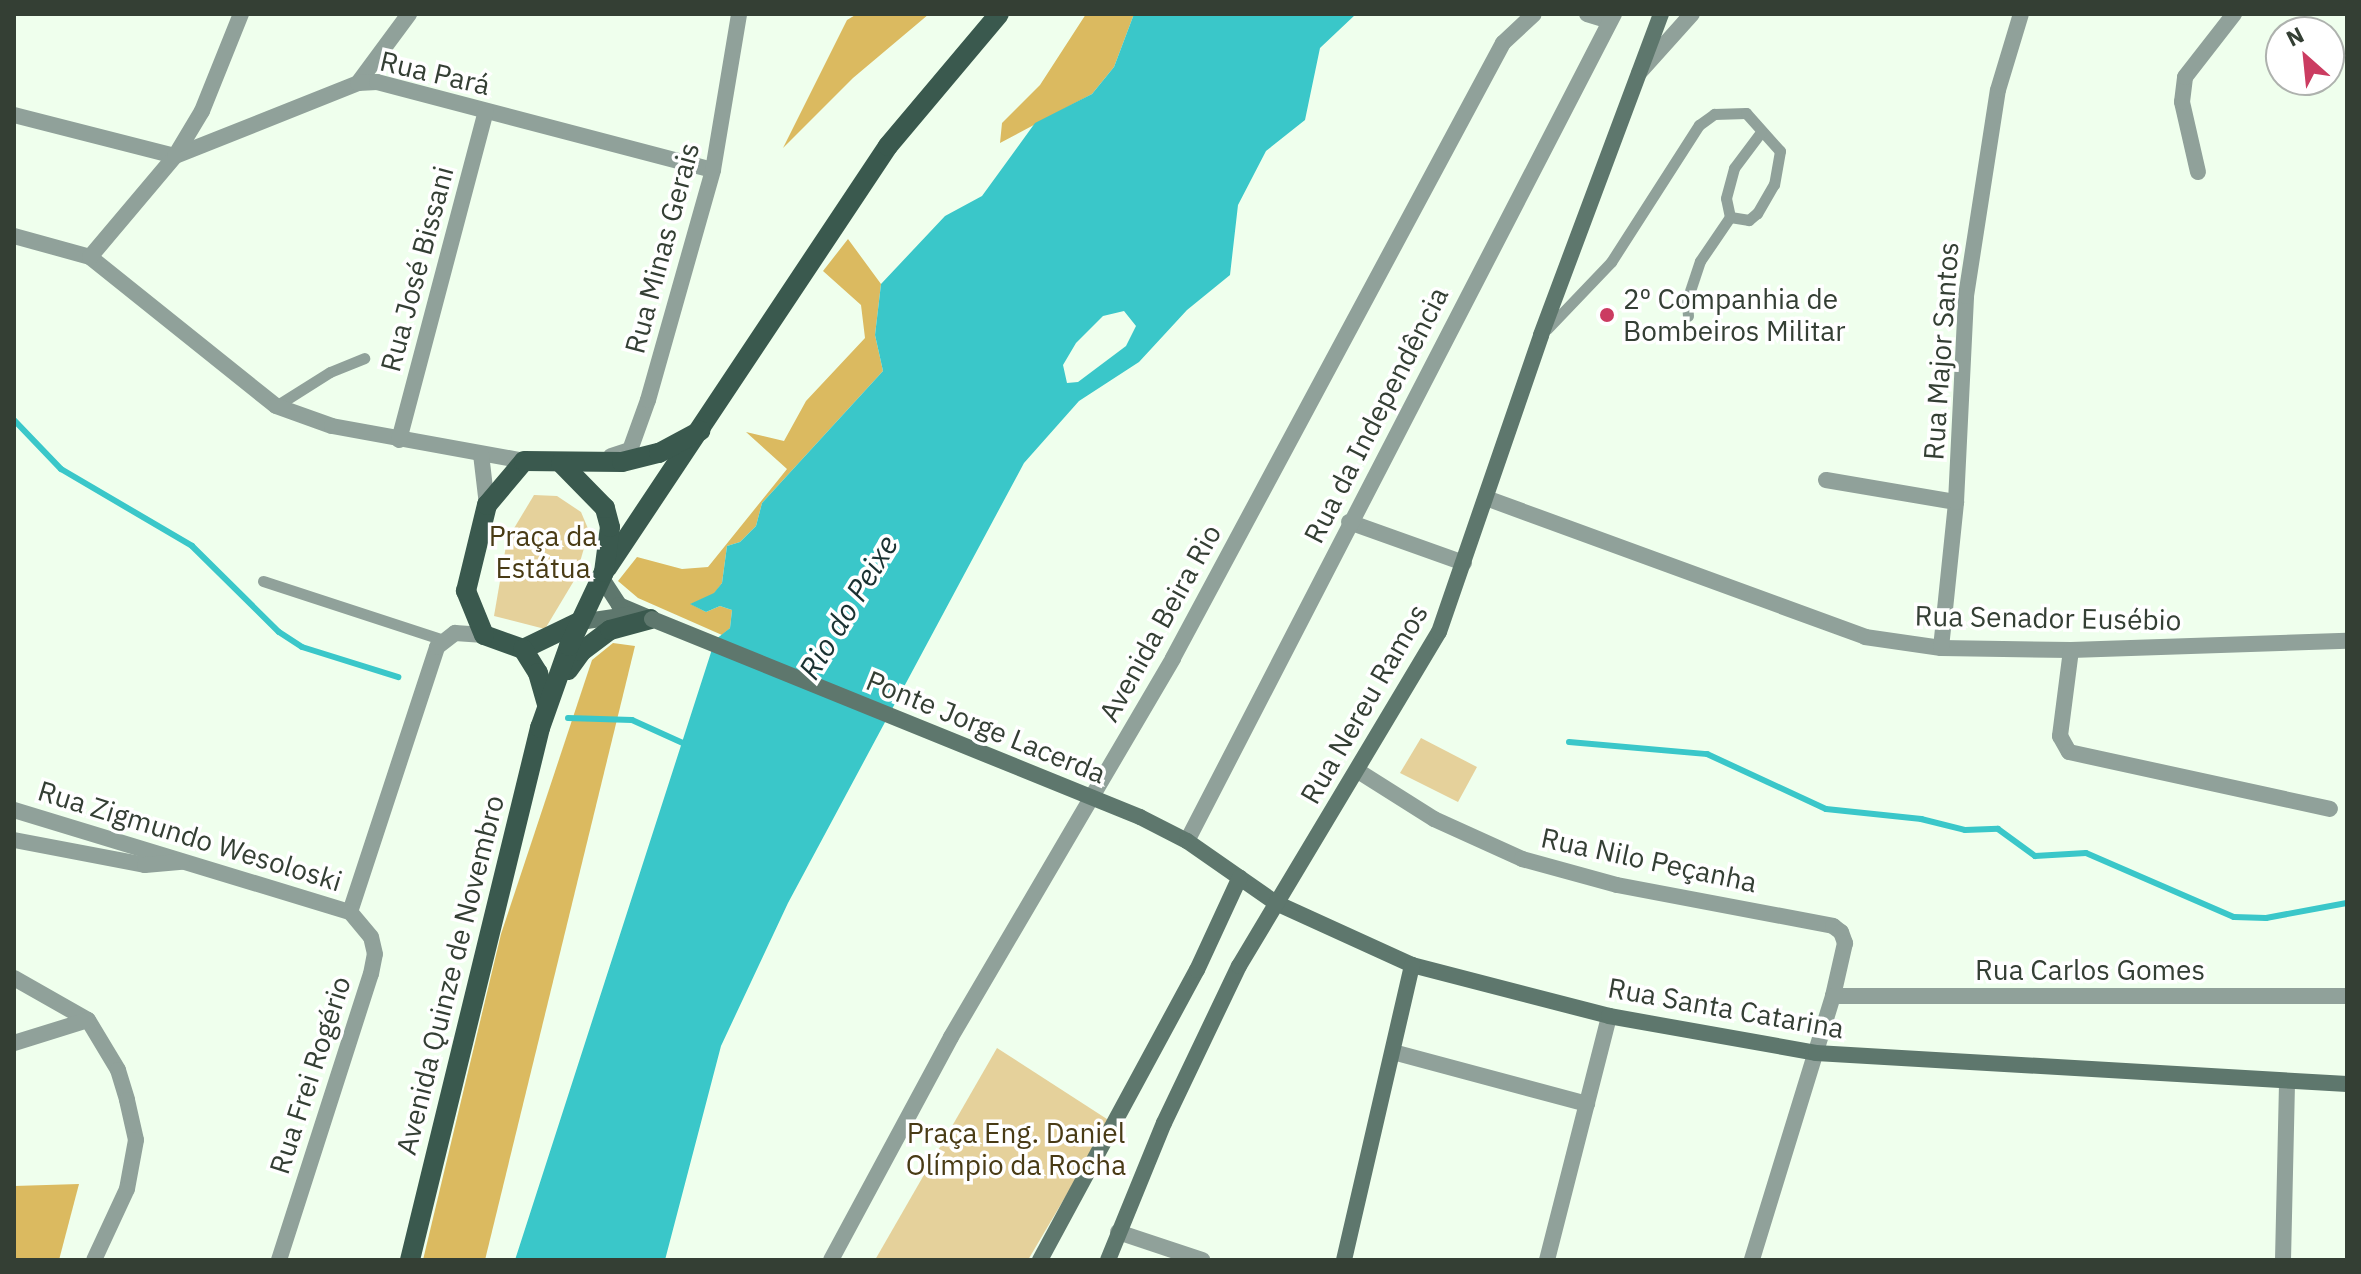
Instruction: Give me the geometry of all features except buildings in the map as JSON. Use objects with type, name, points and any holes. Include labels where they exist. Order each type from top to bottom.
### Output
[{"type":"main road","points":[[523,649],[580,622],[603,575],[703,429],[888,146],[999,14]]},
{"type":"main road","points":[[547,705],[538,673],[523,649],[484,635],[466,591],[487,505],[524,461],[590,464],[659,453],[703,429]]},
{"type":"main road","points":[[561,463],[605,508],[610,527],[603,575]]},
{"type":"main road","points":[[547,705],[582,651],[610,630],[646,617]]},
{"type":"main road","name":"Avenida Quinze de Novembro","points":[[410,1260],[547,705],[580,622]]},
{"type":"street","points":[[90,257],[175,156],[202,111],[241,14]]},
{"type":"street","points":[[358,83],[409,14]]},
{"type":"street","name":"Rua Minas Gerais","points":[[590,464],[630,450],[637,434],[713,170],[739,14]]},
{"type":"street","name":"Avenida Beira Rio","points":[[831,1260],[951,1037],[1173,658],[1503,43],[1534,14]]},
{"type":"street","points":[[1587,14],[1612,18]]},
{"type":"street","name":"Rua Nereu Ramos","points":[[1108,1260],[1239,966],[1439,632],[1541,335],[1633,80],[1661,14]]},
{"type":"street","points":[[1633,80],[1692,14]]},
{"type":"street","name":"Rua Major Santos","points":[[1941,648],[1956,502],[1966,296],[1998,90],[2021,14]]},
{"type":"street","points":[[2198,172],[2182,102],[2185,77],[2234,14]]},
{"type":"street","name":"Rua da Independência","points":[[1187,841],[1349,522],[1612,18]]},
{"type":"street","name":"Rua Pará","points":[[175,156],[358,83],[377,82],[713,170]]},
{"type":"street","name":"Rua José Bissani","points":[[399,440],[486,111]]},
{"type":"street","points":[[14,115],[175,156]]},
{"type":"street","points":[[14,236],[90,257],[276,406],[332,426],[524,461]]},
{"type":"street","points":[[481,454],[487,505]]},
{"type":"street","points":[[1826,480],[1956,502]]},
{"type":"street","name":"Rua Senador Eusébio","points":[[1486,498],[1865,637],[1941,648],[2071,650],[2347,641]]},
{"type":"street","points":[[1349,522],[1464,563]]},
{"type":"street","name":"Ponte Jorge Lacerda","points":[[603,575],[619,605],[1140,817]]},
{"type":"street","points":[[580,622],[646,617]]},
{"type":"street","points":[[350,912],[432,659],[444,640],[463,631],[484,635]]},
{"type":"street","points":[[2071,650],[2060,736],[2069,752],[2330,809]]},
{"type":"street","name":"Rua Nilo Peçanha","points":[[1358,771],[1434,819],[1522,859],[1617,885],[1833,926],[1845,943],[1833,996]]},
{"type":"street","name":"Rua Zigmundo Wesoloski","points":[[14,810],[191,861],[350,912]]},
{"type":"street","name":"Rua Santa Catarina","points":[[1140,817],[1187,841],[1276,903],[1412,965],[1609,1016],[1816,1053],[2347,1084]]},
{"type":"street","points":[[14,840],[145,865],[191,861]]},
{"type":"street","points":[[1040,1260],[1197,970],[1240,877]]},
{"type":"street","name":"Rua Frei Rogério","points":[[279,1260],[373,964],[371,937],[350,912]]},
{"type":"street","points":[[1344,1260],[1412,965]]},
{"type":"street","points":[[14,978],[88,1020],[118,1070],[136,1140],[127,1189],[94,1260]]},
{"type":"street","points":[[1752,1260],[1833,996]]},
{"type":"street","name":"Rua Carlos Gomes","points":[[1833,996],[2347,996]]},
{"type":"street","points":[[1547,1260],[1609,1016]]},
{"type":"street","points":[[14,1043],[88,1020]]},
{"type":"street","points":[[1393,1052],[1587,1104]]},
{"type":"street","points":[[2283,1260],[2287,1082]]},
{"type":"street","points":[[1118,1232],[1202,1260]]},
{"type":"lane","points":[[1541,335],[1611,262],[1699,125],[1731,110],[1758,122],[1761,132],[1780,151],[1768,201],[1749,220],[1730,217]]},
{"type":"lane","points":[[1688,316],[1692,280],[1730,217],[1726,198],[1734,168],[1761,132]]},
{"type":"lane","points":[[276,406],[330,372],[364,358]]},
{"type":"lane","points":[[263,581],[444,640]]},
{"type":"green space","name":"Praça da Estátua","points":[[534,495],[557,496],[581,512],[589,531],[575,579],[545,629],[494,616],[507,540]]},
{"type":"green space","points":[[1421,738],[1477,767],[1458,802],[1400,773]]},
{"type":"green space","name":"Praça Eng. Daniel Olímpio da Rocha","points":[[997,1048],[1110,1121],[1028,1260],[875,1260]]},
{"type":"shaded area","points":[[857,14],[929,14],[853,78],[783,148],[847,20]]},
{"type":"shaded area","points":[[1086,14],[1134,14],[1114,67],[1092,94],[1000,143],[1002,123],[1040,85]]},
{"type":"shaded area","points":[[848,239],[881,284],[875,335],[883,371],[762,503],[756,526],[740,542],[727,546],[722,583],[714,594],[691,604],[706,612],[720,606],[732,610],[730,628],[722,635],[638,598],[618,581],[637,557],[682,569],[708,567],[787,469],[746,432],[784,441],[806,401],[865,338],[861,305],[823,271]]},
{"type":"shaded area","points":[[613,643],[635,646],[485,1260],[423,1260],[501,934],[592,660]]},
{"type":"shaded area","points":[[79,1184],[59,1260],[14,1260],[14,1186]]},
{"type":"water","name":"Rio do Peixe","points":[[1134,14],[1356,14],[1320,48],[1305,120],[1266,151],[1238,205],[1230,275],[1187,310],[1139,362],[1079,401],[1024,463],[788,903],[721,1046],[665,1260],[515,1260],[715,640],[730,628],[732,610],[720,606],[706,612],[690,604],[714,593],[722,583],[727,546],[740,542],[756,526],[762,503],[883,371],[875,335],[881,284],[945,216],[982,196],[1035,123],[1092,94],[1114,67]],"holes":[[[1124,311],[1136,326],[1126,346],[1078,382],[1067,383],[1063,365],[1076,343],[1103,316]]]},
{"type":"waterway","points":[[14,420],[61,469],[192,546],[279,632],[302,647],[398,677]]},
{"type":"waterway","points":[[568,718],[632,720],[687,745]]},
{"type":"waterway","points":[[1569,742],[1707,754],[1826,809],[1921,819],[1965,830],[1998,829],[2035,856],[2086,853],[2234,917],[2266,918],[2347,903]]},
{"type":"place","name":"2º Companhia de Bombeiros Militar","points":[[1607,315]]}]
